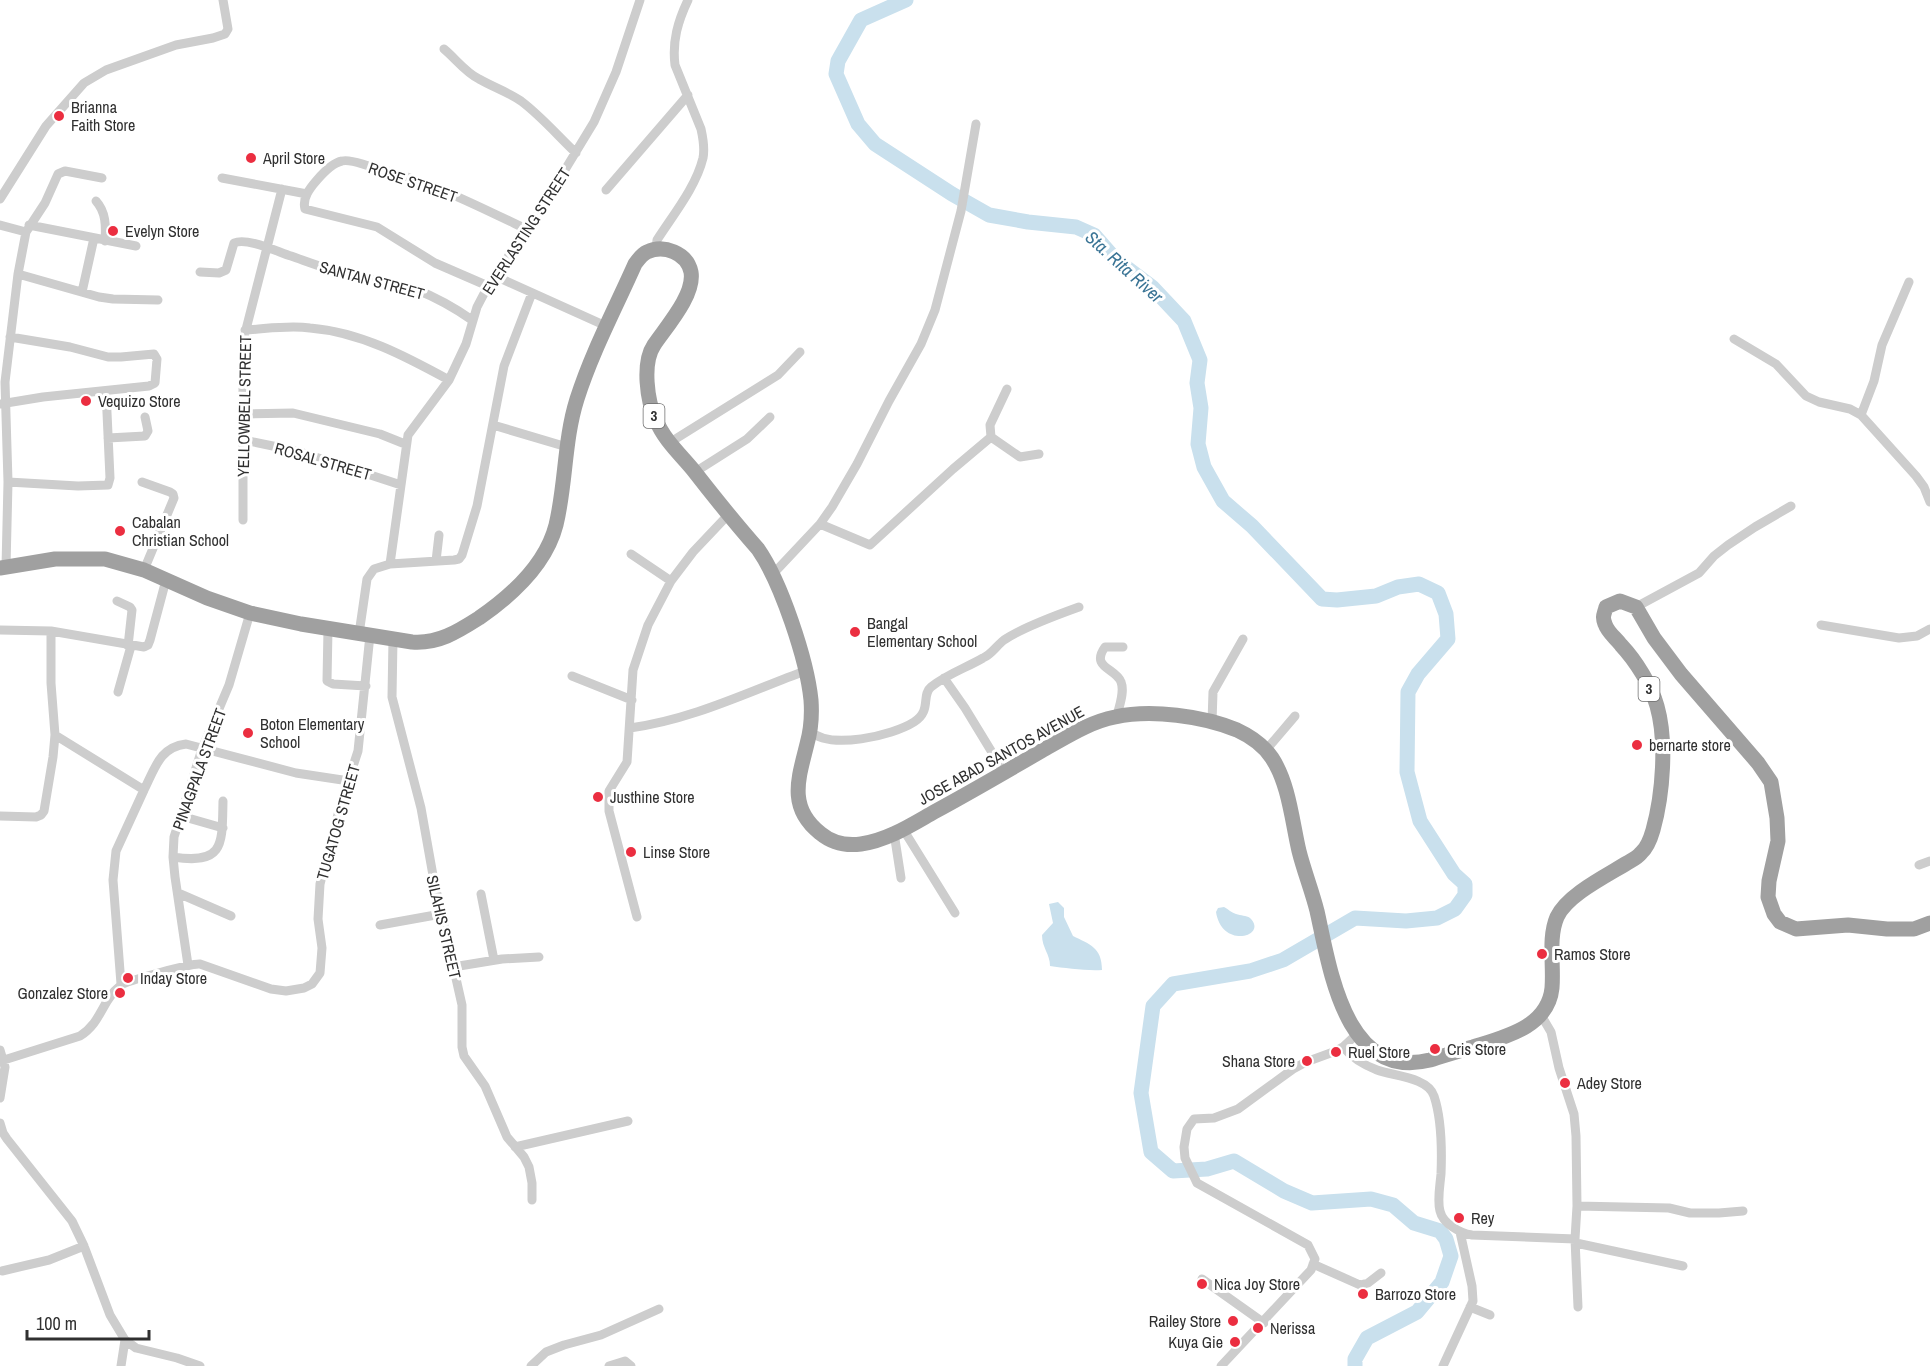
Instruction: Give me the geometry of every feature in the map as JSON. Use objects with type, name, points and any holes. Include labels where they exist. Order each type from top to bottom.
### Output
[{"type":"highway","name":"JOSE ABAD SANTOS AVENUE","points":[[656,249],[665,248],[679,254],[691,272],[683,302],[651,349],[648,365],[648,393],[655,420],[669,443],[758,549],[773,574],[792,623],[811,698],[810,731],[801,764],[798,798],[806,819],[822,835],[829,840],[849,845],[876,841],[899,831],[1075,733],[1117,716],[1158,714],[1212,722],[1246,734],[1266,750],[1272,758],[1281,777],[1316,906],[1330,975],[1338,997],[1357,1034],[1365,1043],[1392,1061],[1411,1064],[1514,1033],[1533,1023],[1541,1015]]},
{"type":"highway","points":[[3,568],[55,559],[105,559],[144,570],[207,598],[250,613],[420,643],[442,639],[487,612],[522,582],[538,563],[549,543],[556,525],[576,401],[606,326],[635,264],[645,252],[656,249]]},
{"type":"highway","name":"3","points":[[1541,1015],[1550,1002],[1552,992],[1553,930],[1562,908],[1573,897],[1641,854],[1650,840],[1654,826],[1662,765],[1657,706],[1647,682],[1624,648],[1606,629],[1603,618],[1606,607],[1620,601],[1636,607],[1654,638],[1758,763],[1771,782],[1778,842],[1769,881],[1768,897],[1774,914],[1780,922],[1796,929],[1848,925],[1914,929],[1930,923]]},
{"type":"street","points":[[0,199],[46,126],[84,83],[106,70],[176,45],[225,34],[228,29],[223,0]]},
{"type":"street","name":"EVERLASTING STREET","points":[[390,564],[405,444],[412,427],[449,380],[466,345],[472,320],[488,286],[528,230],[594,122],[616,72],[640,0]]},
{"type":"street","points":[[656,249],[657,240],[692,182],[702,158],[701,129],[675,64],[674,43],[681,14],[688,0]]},
{"type":"street","points":[[444,49],[455,58],[460,66],[479,79],[494,85],[526,105],[576,153]]},
{"type":"street","points":[[606,190],[688,95]]},
{"type":"street","points":[[773,574],[820,524],[843,491],[926,334],[935,310],[961,211],[976,124]]},
{"type":"street","name":"ROSE STREET","points":[[307,194],[319,177],[334,164],[345,160],[391,171],[438,188],[528,230]]},
{"type":"street","points":[[3,568],[5,487],[3,404],[18,274],[27,229],[45,203],[58,174],[61,172],[102,178]]},
{"type":"street","points":[[222,178],[307,194],[305,209],[377,227],[435,263],[488,286]]},
{"type":"street","name":"YELLOWBELL STREET","points":[[243,520],[242,356],[245,330],[282,189]]},
{"type":"street","points":[[96,201],[103,210],[106,227],[105,240]]},
{"type":"street","points":[[0,225],[136,246]]},
{"type":"street","points":[[82,292],[94,238]]},
{"type":"street","name":"SANTAN STREET","points":[[200,272],[219,273],[226,270],[234,243],[238,241],[268,248],[350,276],[413,288],[444,302],[472,320]]},
{"type":"street","points":[[18,274],[113,299],[158,300]]},
{"type":"street","points":[[495,276],[606,326]]},
{"type":"street","points":[[1861,415],[1874,381],[1882,345],[1909,282]]},
{"type":"street","points":[[364,634],[367,579],[374,569],[390,564],[459,559],[462,555],[477,506],[504,366],[532,293]]},
{"type":"street","points":[[245,330],[298,327],[346,335],[390,349],[449,380]]},
{"type":"street","points":[[3,404],[155,383],[156,356],[154,354],[108,357],[70,347],[10,337]]},
{"type":"street","points":[[1734,339],[1776,364],[1806,396],[1819,402],[1850,409],[1861,415],[1916,476],[1924,487],[1930,502]]},
{"type":"street","points":[[669,443],[778,375],[800,352]]},
{"type":"street","points":[[991,437],[990,425],[1007,388]]},
{"type":"street","points":[[5,487],[108,484],[110,478],[106,391]]},
{"type":"street","points":[[244,414],[293,413],[380,434],[405,444]]},
{"type":"street","points":[[108,438],[145,436],[148,431],[145,417]]},
{"type":"street","points":[[695,472],[747,438],[770,417]]},
{"type":"street","points":[[493,425],[567,447]]},
{"type":"street","points":[[820,524],[870,545],[944,476],[991,437]]},
{"type":"street","points":[[991,437],[1020,457],[1039,454]]},
{"type":"street","name":"ROSAL STREET","points":[[244,440],[297,451],[401,485]]},
{"type":"street","points":[[142,482],[170,492],[174,498],[144,570]]},
{"type":"street","points":[[1636,607],[1699,573],[1714,556],[1728,545],[1791,506]]},
{"type":"street","points":[[637,916],[608,800],[609,791],[627,762],[633,670],[648,625],[671,580],[693,552],[728,515]]},
{"type":"street","points":[[436,561],[439,535]]},
{"type":"street","points":[[631,554],[671,580]]},
{"type":"street","points":[[0,630],[51,632],[144,648],[148,645],[166,580]]},
{"type":"street","points":[[117,601],[132,610],[129,646],[118,692]]},
{"type":"street","points":[[810,731],[824,739],[847,740],[894,731],[916,721],[926,704],[927,692],[944,678],[985,658],[1006,639],[1079,607]]},
{"type":"street","name":"PINAGPALA STREET","points":[[188,965],[173,857],[174,837],[202,749],[229,685],[250,613]]},
{"type":"street","points":[[1821,625],[1899,638],[1917,636],[1930,630]]},
{"type":"street","points":[[328,628],[327,681],[333,684],[366,686]]},
{"type":"street","points":[[0,816],[36,817],[44,811],[55,735],[51,693],[51,632]]},
{"type":"street","name":"TUGATOG STREET","points":[[121,984],[188,965],[200,964],[271,989],[286,991],[304,988],[317,980],[322,964],[318,919],[320,884],[341,803],[358,751],[366,686],[364,634]]},
{"type":"street","name":"SILAHIS STREET","points":[[393,639],[392,697],[421,808],[441,914],[462,1005],[461,1038],[464,1056],[485,1086],[502,1127],[529,1167],[532,1200]]},
{"type":"street","points":[[1212,722],[1213,692],[1243,639]]},
{"type":"street","points":[[1117,716],[1122,684],[1118,676],[1106,669],[1100,657],[1105,647],[1123,647]]},
{"type":"street","points":[[630,728],[648,726],[685,716],[805,671]]},
{"type":"street","points":[[572,676],[632,700]]},
{"type":"street","points":[[944,678],[1004,772]]},
{"type":"street","points":[[1266,750],[1295,716]]},
{"type":"street","points":[[55,735],[144,790]]},
{"type":"street","points":[[0,1098],[4,1075],[1,1055],[80,1036],[96,1022],[110,996],[121,984],[113,880],[116,851],[159,759],[166,751],[175,745],[186,744],[296,773],[349,781]]},
{"type":"street","points":[[173,857],[194,860],[210,855],[220,843],[224,801]]},
{"type":"street","points":[[181,816],[222,828]]},
{"type":"street","points":[[899,831],[901,878]]},
{"type":"street","points":[[899,831],[955,913]]},
{"type":"street","points":[[1919,865],[1930,861]]},
{"type":"street","points":[[177,893],[231,916]]},
{"type":"street","points":[[481,894],[494,960]]},
{"type":"street","points":[[380,925],[441,914]]},
{"type":"street","points":[[453,968],[494,960],[539,957]]},
{"type":"street","points":[[1541,1015],[1551,1032],[1559,1068],[1574,1114],[1578,1307]]},
{"type":"street","points":[[1221,1366],[1264,1323],[1311,1270],[1315,1259],[1308,1245],[1197,1183],[1185,1158],[1189,1124],[1194,1119],[1214,1118],[1238,1109],[1299,1065],[1343,1047],[1357,1034]]},
{"type":"street","points":[[1343,1047],[1359,1062],[1377,1070],[1425,1084],[1433,1092],[1441,1144],[1440,1214],[1447,1223],[1460,1232],[1472,1235],[1575,1241],[1683,1266]]},
{"type":"street","points":[[515,1147],[628,1121]]},
{"type":"street","points":[[0,1126],[7,1139],[72,1221],[110,1315],[124,1340],[135,1348],[200,1366]]},
{"type":"street","points":[[1577,1206],[1669,1209],[1690,1213],[1743,1211]]},
{"type":"street","points":[[1443,1366],[1473,1301],[1460,1232]]},
{"type":"street","points":[[3,1271],[49,1260],[84,1246]]},
{"type":"street","points":[[1313,1264],[1360,1286],[1381,1273]]},
{"type":"street","points":[[1202,1279],[1264,1323]]},
{"type":"street","points":[[1470,1307],[1490,1315]]},
{"type":"street","points":[[531,1366],[546,1352],[601,1335],[659,1309]]},
{"type":"street","points":[[121,1366],[124,1340]]},
{"type":"street","points":[[609,1366],[625,1361],[631,1366]]},
{"type":"water","points":[[1058,902],[1064,908],[1064,917],[1073,936],[1094,947],[1097,951],[1102,970],[1050,966],[1042,935],[1053,923],[1049,904]]},
{"type":"water","points":[[1224,907],[1250,918],[1254,924],[1254,930],[1242,936],[1227,932],[1220,924],[1216,912],[1218,908]]},
{"type":"waterway","name":"Sta. Rita River","points":[[906,0],[861,20],[838,61],[836,74],[858,124],[875,144],[989,215],[1076,227],[1094,235],[1115,259],[1152,287],[1184,321],[1200,360],[1197,383],[1201,408],[1198,444],[1204,467],[1223,501],[1252,526],[1322,599],[1337,600],[1376,596],[1398,587],[1419,584],[1438,593],[1446,614],[1448,639],[1418,674],[1408,692],[1407,772],[1420,821],[1454,874],[1465,884],[1465,895],[1455,909],[1437,918],[1406,921],[1355,918],[1283,960],[1250,971],[1173,984],[1153,1006],[1141,1093],[1151,1152],[1173,1171],[1207,1169],[1234,1161],[1284,1191],[1312,1203],[1371,1199],[1393,1205],[1414,1223],[1440,1231],[1446,1239],[1451,1256],[1442,1282],[1417,1312],[1367,1338],[1355,1359],[1355,1366]]},
{"type":"place","name":"Brianna Faith Store","points":[[59,116]]},
{"type":"place","name":"April Store","points":[[251,158]]},
{"type":"place","name":"Evelyn Store","points":[[113,231]]},
{"type":"place","name":"Vequizo Store","points":[[86,401]]},
{"type":"place","name":"Cabalan Christian School","points":[[120,531]]},
{"type":"place","name":"Bangal Elementary School","points":[[855,632]]},
{"type":"place","name":"Boton Elementary School","points":[[248,733]]},
{"type":"place","name":"bernarte store","points":[[1637,745]]},
{"type":"place","name":"Justhine Store","points":[[598,797]]},
{"type":"place","name":"Linse Store","points":[[631,852]]},
{"type":"place","name":"Ramos Store","points":[[1542,954]]},
{"type":"place","name":"Inday Store","points":[[128,978]]},
{"type":"place","name":"Gonzalez Store","points":[[120,993]]},
{"type":"place","name":"Cris Store","points":[[1435,1049]]},
{"type":"place","name":"Ruel Store","points":[[1336,1052]]},
{"type":"place","name":"Shana Store","points":[[1307,1061]]},
{"type":"place","name":"Adey Store","points":[[1565,1083]]},
{"type":"place","name":"Rey","points":[[1459,1218]]},
{"type":"place","name":"Nica Joy Store","points":[[1202,1284]]},
{"type":"place","name":"Barrozo Store","points":[[1363,1294]]},
{"type":"place","name":"Railey Store","points":[[1233,1321]]},
{"type":"place","name":"Nerissa","points":[[1258,1328]]},
{"type":"place","name":"Kuya Gie","points":[[1235,1342]]}]
